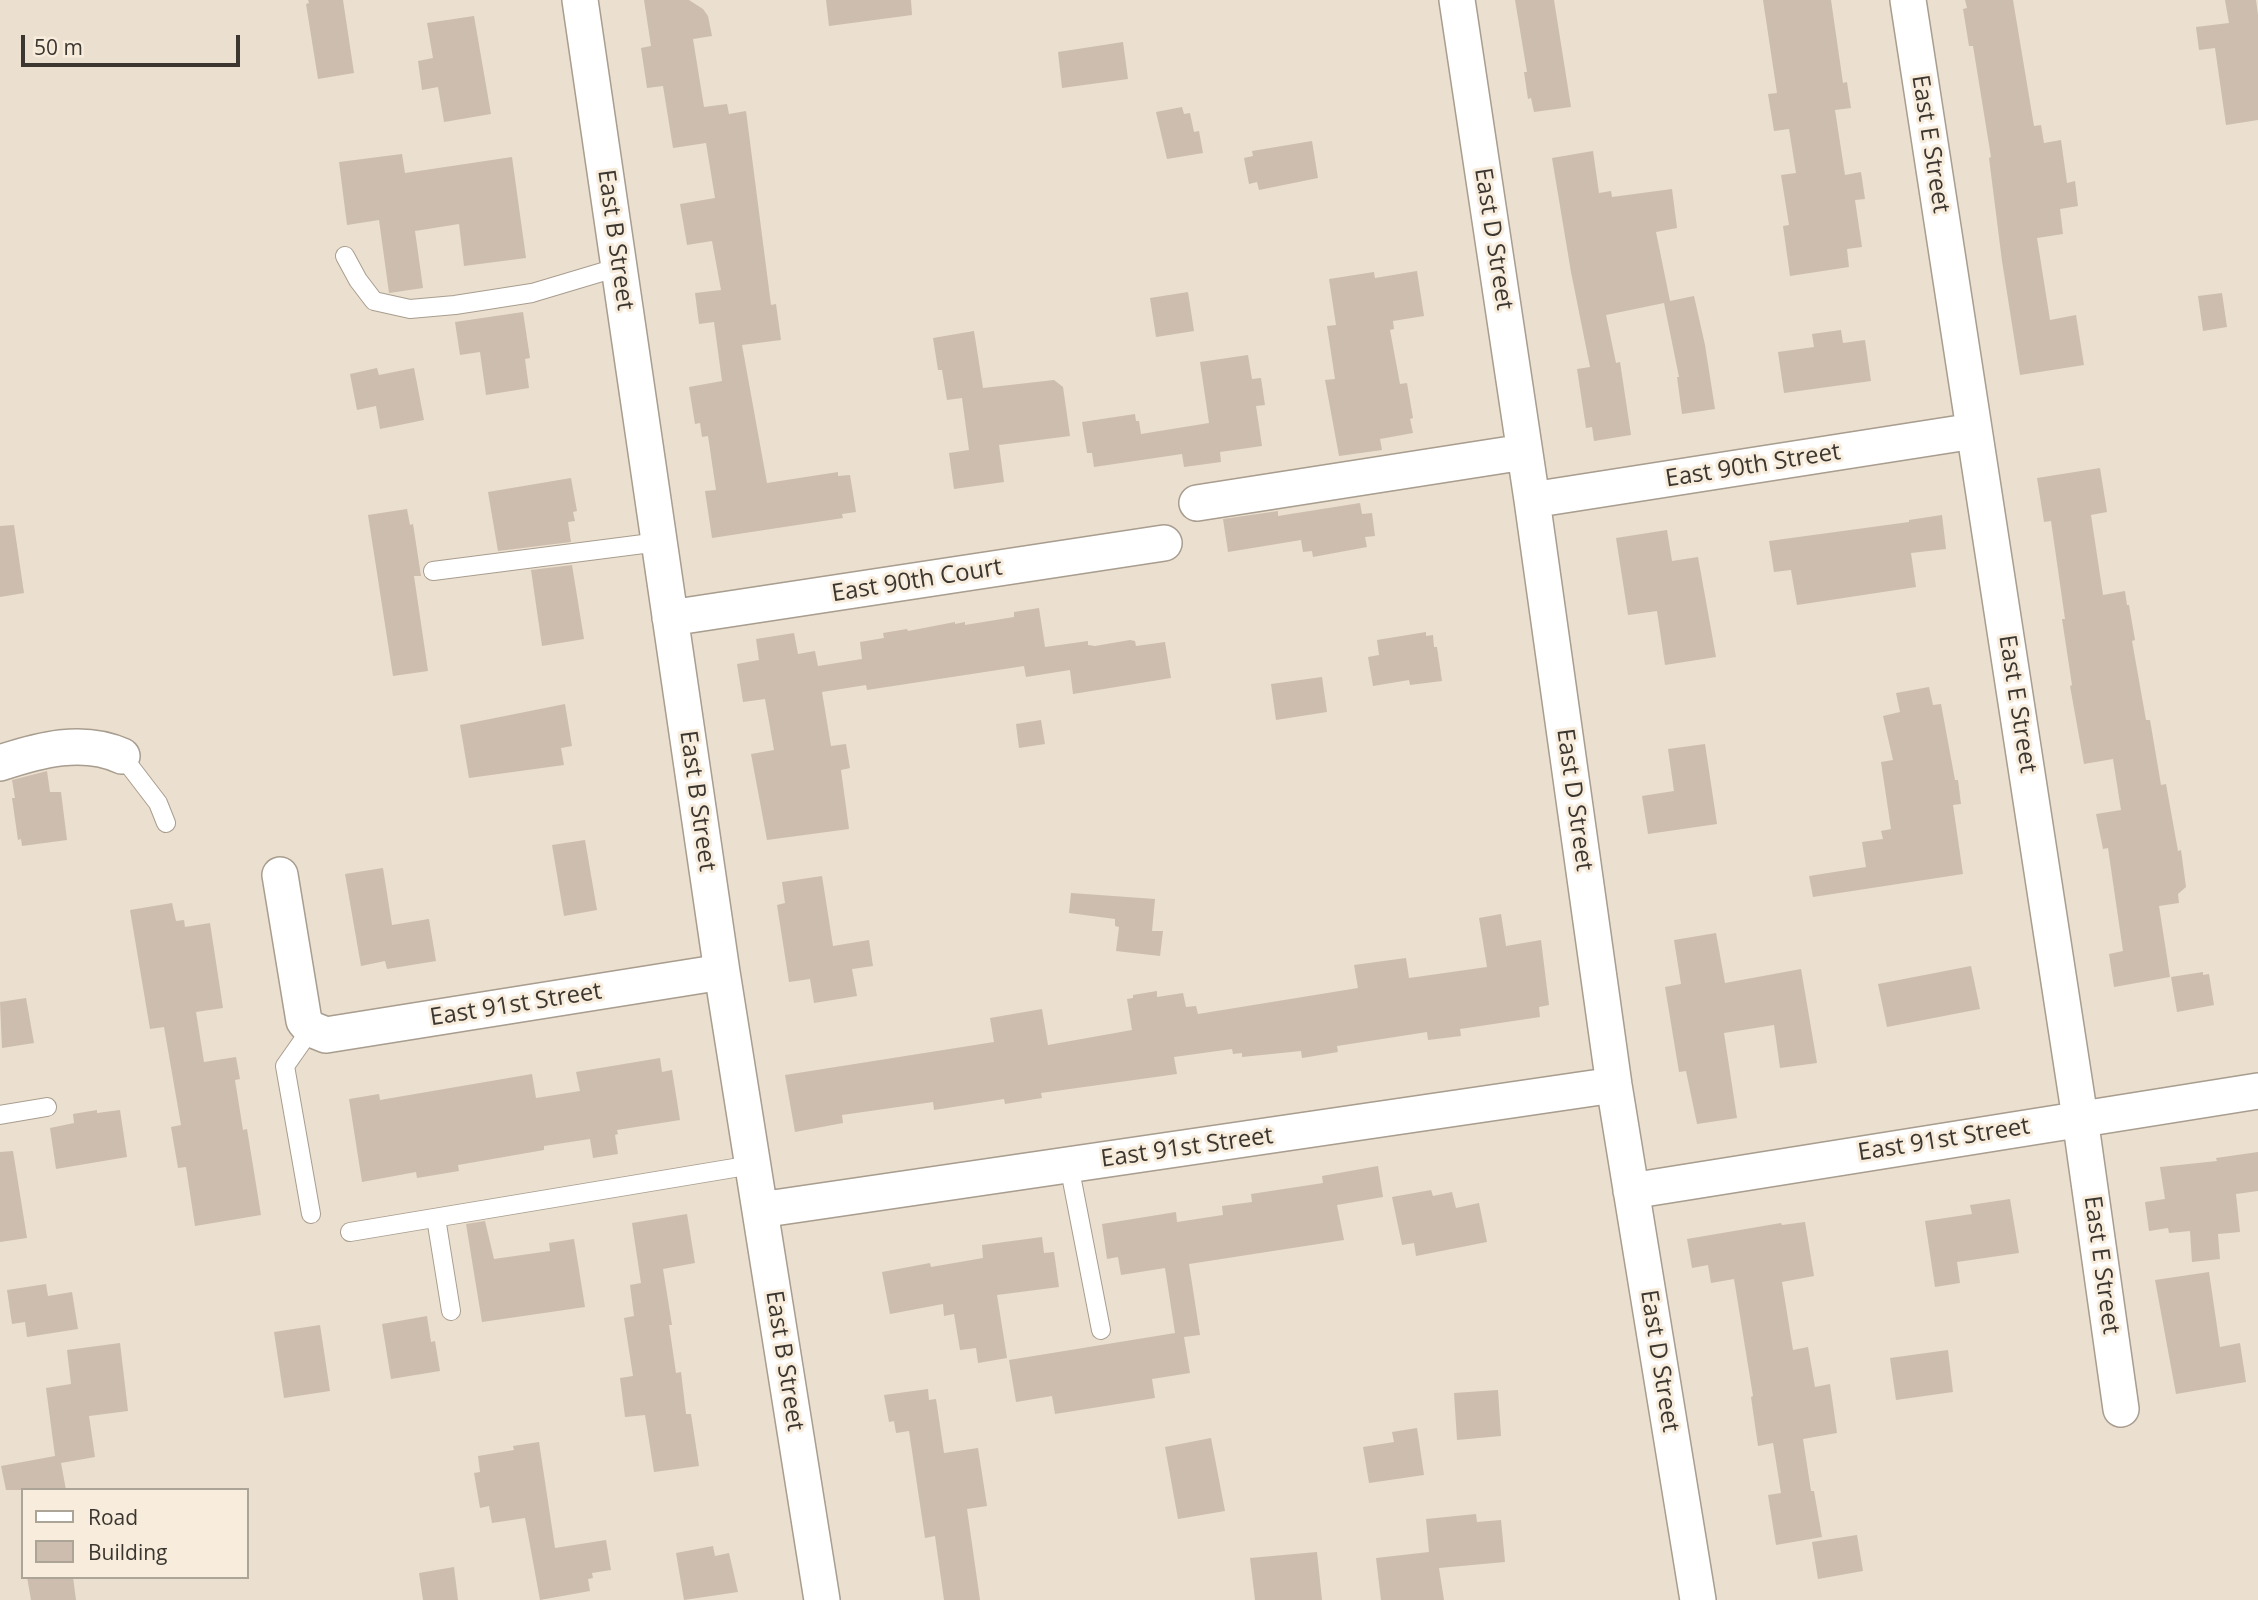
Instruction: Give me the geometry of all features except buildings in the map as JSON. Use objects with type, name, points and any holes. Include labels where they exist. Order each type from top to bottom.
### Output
[{"type":"street","name":"East B Street","points":[[580,0],[722,972],[822,1600]]},
{"type":"street","name":"East D Street","points":[[1457,0],[1532,500],[1614,1085],[1698,1600]]},
{"type":"street","name":"East E Street","points":[[1908,0],[2080,1118],[2121,1409]]},
{"type":"street","name":"East 90th Street","points":[[1532,500],[1975,431]]},
{"type":"street","points":[[1197,503],[1524,452]]},
{"type":"street","name":"East 90th Court","points":[[670,618],[1164,543]]},
{"type":"street","points":[[0,763],[32,753],[77,746],[100,747],[122,755]]},
{"type":"street","points":[[280,875],[304,1021],[311,1029]]},
{"type":"street","name":"East 91st Street","points":[[311,1029],[326,1035],[722,972]]},
{"type":"street","name":"East 91st Street","points":[[760,1210],[1614,1085]]},
{"type":"street","name":"East 91st Street","points":[[1631,1191],[2258,1091]]},
{"type":"lane","points":[[345,256],[374,301],[410,309],[532,293],[619,267]]},
{"type":"lane","points":[[433,571],[659,542]]},
{"type":"lane","points":[[122,755],[158,803],[166,823]]},
{"type":"lane","points":[[311,1029],[285,1066],[311,1214]]},
{"type":"lane","points":[[0,1115],[47,1107]]},
{"type":"lane","points":[[350,1232],[752,1165]]},
{"type":"lane","points":[[1069,1165],[1101,1330]]},
{"type":"lane","points":[[436,1217],[451,1311]]}]
